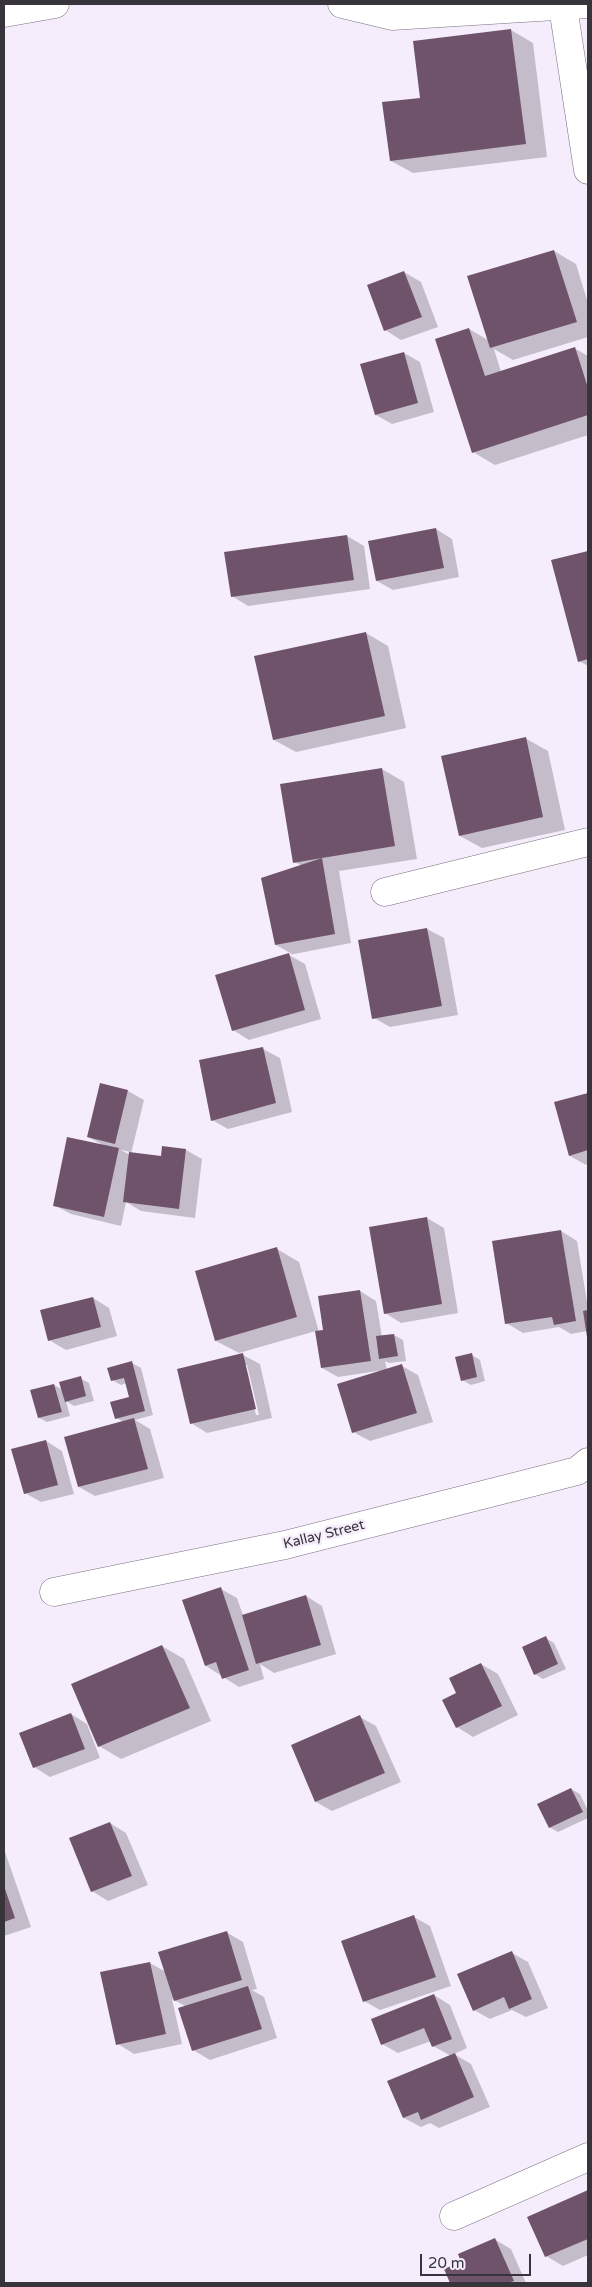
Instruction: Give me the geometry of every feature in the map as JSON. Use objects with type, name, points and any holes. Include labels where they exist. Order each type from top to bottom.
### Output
[{"type":"street","points":[[4,13],[56,4]]},
{"type":"street","points":[[342,4],[392,16],[576,5],[588,170]]},
{"type":"street","points":[[385,892],[588,842]]},
{"type":"street","name":"Kallay Street","points":[[54,1592],[285,1545],[584,1462]]},
{"type":"street","points":[[454,2216],[588,2157]]},
{"type":"building","points":[[511,29],[526,144],[390,161],[382,102],[420,98],[413,41]]},
{"type":"building","points":[[554,250],[577,322],[490,348],[467,276]]},
{"type":"building","points":[[404,271],[422,317],[384,331],[367,285]]},
{"type":"building","points":[[469,328],[485,376],[575,347],[588,388],[588,415],[472,453],[435,339]]},
{"type":"building","points":[[404,352],[418,403],[375,415],[360,364]]},
{"type":"building","points":[[436,528],[444,568],[376,581],[368,541]]},
{"type":"building","points":[[347,535],[354,580],[231,597],[224,552]]},
{"type":"building","points":[[588,551],[588,659],[578,662],[551,560]]},
{"type":"building","points":[[366,632],[385,716],[273,740],[254,656]]},
{"type":"building","points":[[526,737],[543,817],[459,836],[441,756]]},
{"type":"building","points":[[382,768],[395,846],[293,863],[280,784]]},
{"type":"building","points":[[322,858],[335,934],[275,945],[261,878]]},
{"type":"building","points":[[427,928],[442,1006],[372,1019],[358,940]]},
{"type":"building","points":[[289,953],[305,1010],[232,1031],[215,975]]},
{"type":"building","points":[[263,1047],[276,1103],[211,1121],[199,1060]]},
{"type":"building","points":[[100,1083],[128,1090],[115,1144],[87,1137]]},
{"type":"building","points":[[588,1093],[588,1150],[569,1156],[554,1102]]},
{"type":"building","points":[[67,1137],[119,1148],[104,1217],[53,1206]]},
{"type":"building","points":[[162,1146],[186,1149],[179,1209],[123,1202],[129,1152],[161,1156]]},
{"type":"building","points":[[427,1217],[442,1304],[384,1314],[369,1227]]},
{"type":"building","points":[[561,1230],[576,1321],[554,1325],[552,1317],[505,1324],[492,1241]]},
{"type":"building","points":[[277,1247],[297,1317],[215,1341],[195,1271]]},
{"type":"building","points":[[360,1290],[371,1361],[321,1368],[315,1331],[323,1330],[318,1296]]},
{"type":"building","points":[[93,1297],[101,1327],[48,1341],[40,1310]]},
{"type":"building","points":[[588,1310],[588,1337],[587,1337],[583,1311]]},
{"type":"building","points":[[394,1334],[398,1356],[379,1359],[376,1336]]},
{"type":"building","points":[[243,1353],[256,1409],[190,1424],[177,1369]]},
{"type":"building","points":[[472,1353],[477,1377],[461,1381],[455,1357]]},
{"type":"building","points":[[132,1361],[145,1411],[115,1419],[110,1402],[129,1397],[124,1378],[111,1381],[107,1368]]},
{"type":"building","points":[[402,1364],[417,1413],[352,1433],[337,1384]]},
{"type":"building","points":[[81,1376],[86,1396],[65,1402],[59,1382]]},
{"type":"building","points":[[54,1384],[62,1412],[38,1418],[30,1390]]},
{"type":"building","points":[[134,1418],[148,1469],[78,1487],[64,1437]]},
{"type":"building","points":[[46,1440],[58,1485],[24,1494],[11,1449]]},
{"type":"building","points":[[221,1587],[249,1670],[222,1679],[216,1662],[205,1666],[182,1600]]},
{"type":"building","points":[[306,1595],[321,1645],[256,1664],[242,1615]]},
{"type":"building","points":[[546,1636],[558,1664],[534,1675],[522,1647]]},
{"type":"building","points":[[162,1645],[190,1708],[98,1747],[71,1684]]},
{"type":"building","points":[[481,1663],[502,1706],[456,1728],[442,1700],[456,1693],[449,1678]]},
{"type":"building","points":[[71,1713],[85,1749],[33,1768],[19,1733]]},
{"type":"building","points":[[360,1715],[385,1773],[315,1802],[291,1745]]},
{"type":"building","points":[[571,1788],[583,1812],[549,1828],[537,1804]]},
{"type":"building","points":[[110,1822],[132,1876],[91,1892],[69,1838]]},
{"type":"building","points":[[4,1886],[15,1918],[4,1922]]},
{"type":"building","points":[[414,1915],[436,1977],[363,2002],[341,1941]]},
{"type":"building","points":[[227,1931],[242,1980],[174,2001],[158,1952]]},
{"type":"building","points":[[512,1951],[532,1999],[509,2009],[504,1997],[473,2011],[457,1974]]},
{"type":"building","points":[[150,1962],[166,2034],[116,2045],[100,1972]]},
{"type":"building","points":[[248,1986],[262,2029],[192,2051],[178,2008]]},
{"type":"building","points":[[434,1994],[452,2039],[432,2047],[424,2028],[381,2045],[371,2019]]},
{"type":"building","points":[[455,2053],[474,2097],[421,2120],[418,2112],[403,2118],[387,2081]]},
{"type":"building","points":[[588,2190],[588,2239],[545,2257],[527,2217]]},
{"type":"building","points":[[495,2238],[514,2281],[507,2283],[450,2283],[444,2269],[461,2262],[458,2254]]}]
